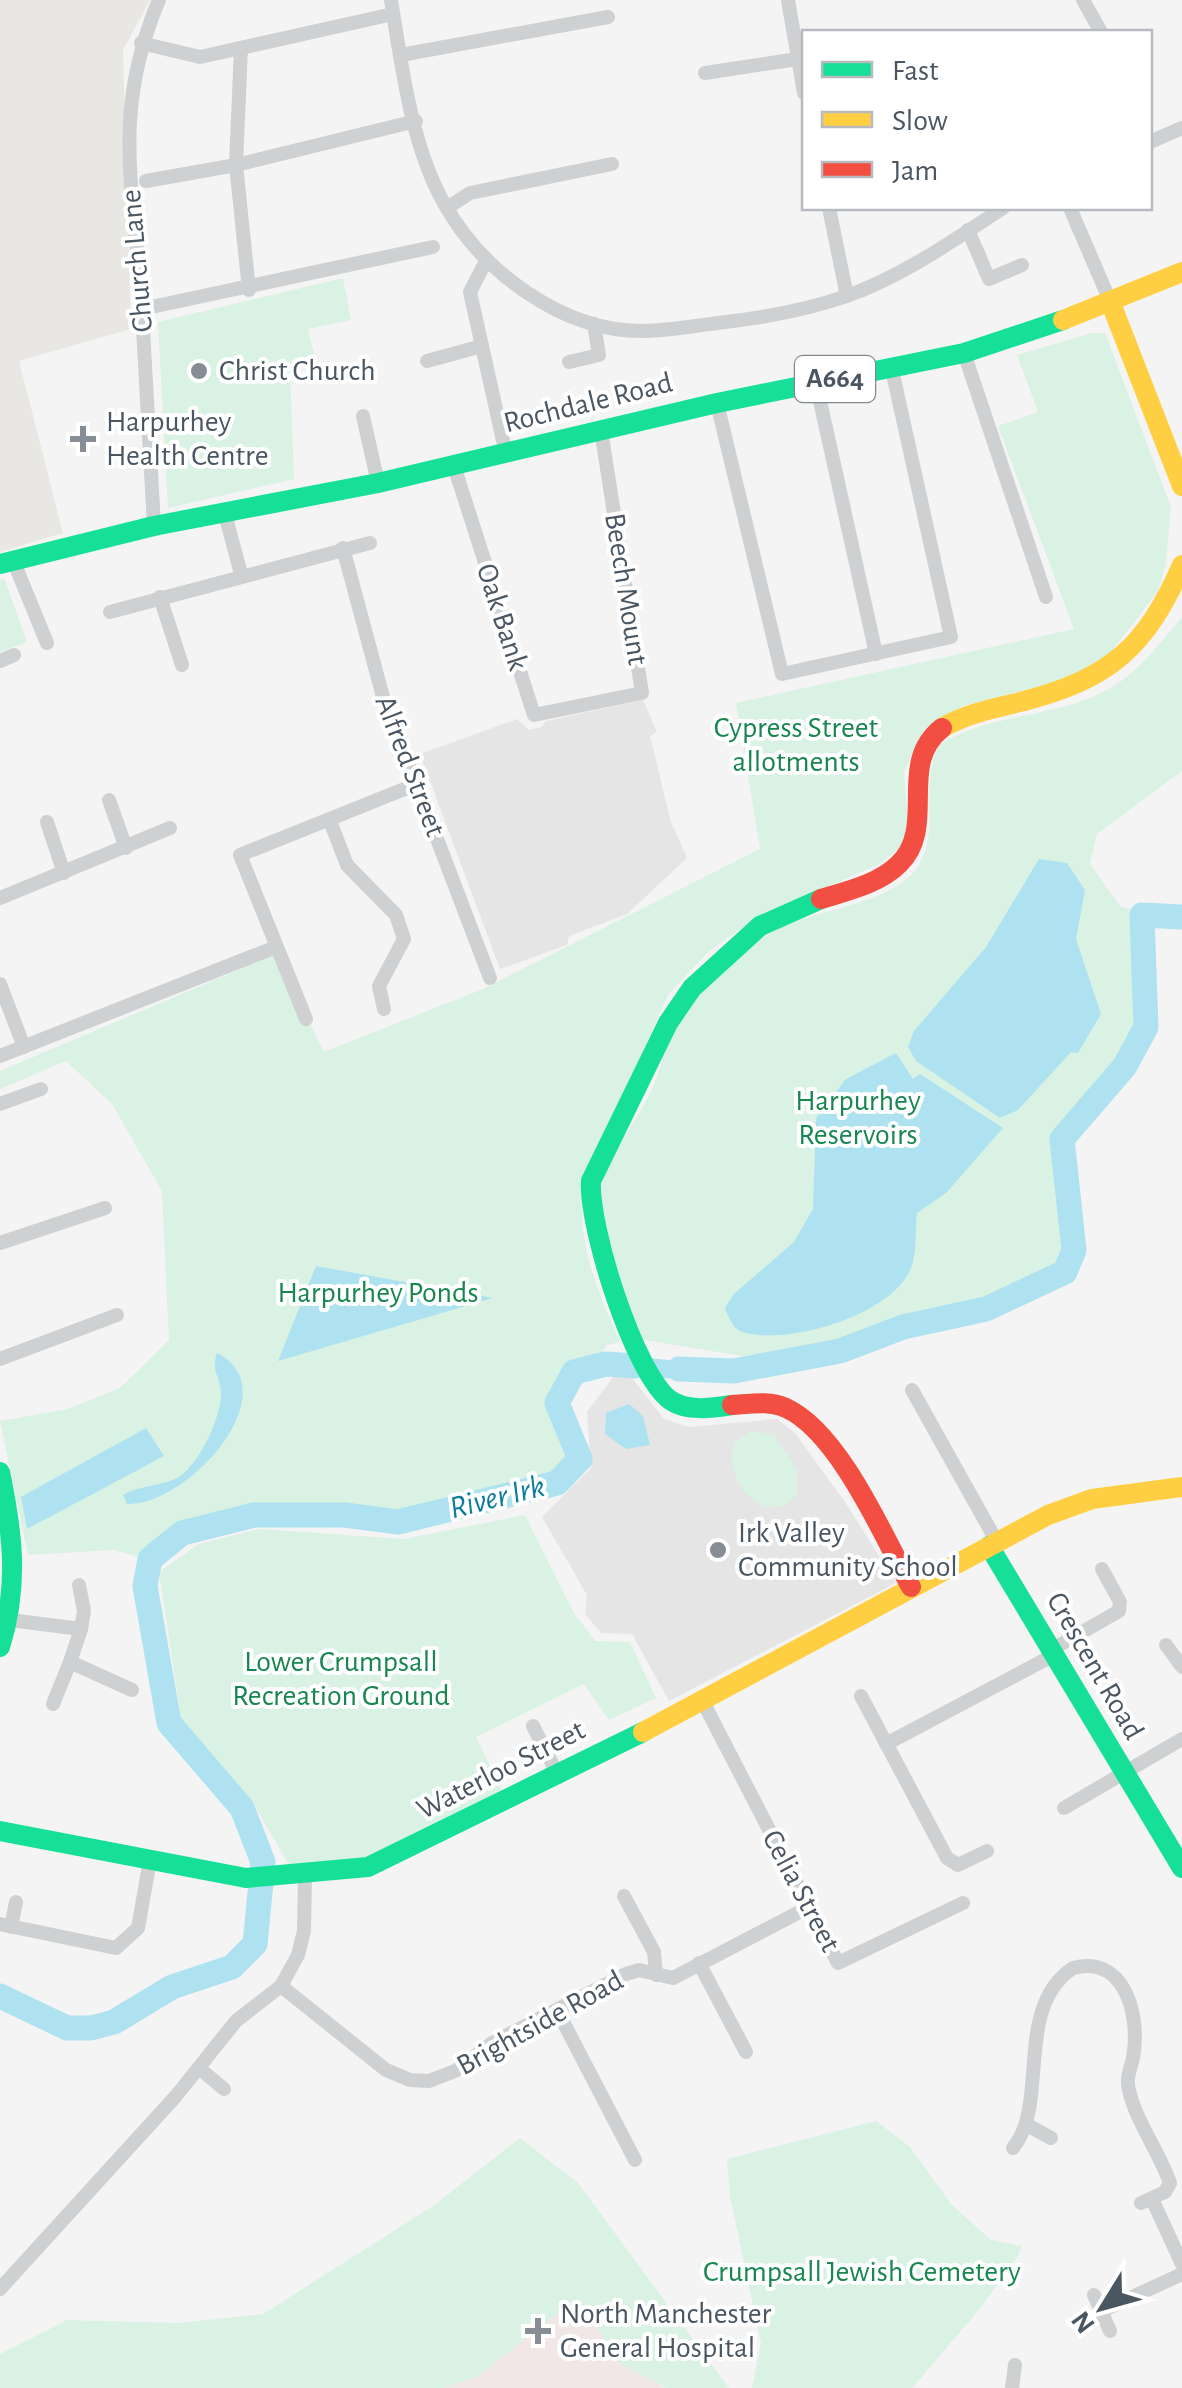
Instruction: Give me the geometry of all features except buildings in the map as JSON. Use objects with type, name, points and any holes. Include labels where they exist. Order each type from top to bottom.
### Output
[{"type":"street","name":"Church Lane","points":[[154,526],[142,309],[129,167],[129,105],[141,43],[159,0]]},
{"type":"street","points":[[788,0],[802,83]]},
{"type":"street","points":[[1084,0],[1099,30]]},
{"type":"street","points":[[141,43],[200,56],[392,7],[429,171],[447,208],[486,261],[528,293],[594,324],[640,331],[776,316],[847,296],[1000,210]]},
{"type":"street","points":[[401,55],[608,16]]},
{"type":"street","points":[[241,48],[236,165],[249,290]]},
{"type":"street","points":[[704,74],[797,59]]},
{"type":"street","points":[[146,181],[236,165],[416,121]]},
{"type":"street","points":[[1152,136],[1182,128]]},
{"type":"street","points":[[447,208],[470,192],[612,164]]},
{"type":"street","points":[[829,210],[847,296]]},
{"type":"street","points":[[1071,210],[1182,486]]},
{"type":"street","points":[[968,230],[989,279],[1022,265]]},
{"type":"street","points":[[142,309],[249,290],[433,247]]},
{"type":"street","points":[[486,261],[470,292],[506,454]]},
{"type":"street","name":"Rochdale Road","points":[[7,562],[154,526],[378,483],[891,365],[964,353],[1110,302],[1182,272]]},
{"type":"street","points":[[569,362],[599,355],[594,324]]},
{"type":"street","points":[[427,361],[482,346]]},
{"type":"street","points":[[964,353],[1046,597]]},
{"type":"street","points":[[718,403],[782,674],[876,654],[950,637],[891,365]]},
{"type":"street","points":[[816,383],[876,654]]},
{"type":"street","points":[[363,416],[378,483]]},
{"type":"street","name":"Beech Mount","points":[[589,705],[642,693],[601,430]]},
{"type":"street","name":"Oak Bank","points":[[454,466],[534,715],[589,705]]},
{"type":"street","points":[[225,514],[241,574]]},
{"type":"street","points":[[110,612],[241,574],[370,543]]},
{"type":"street","name":"Alfred Street","points":[[344,548],[370,658],[490,978]]},
{"type":"street","points":[[7,562],[47,643]]},
{"type":"street","points":[[910,1587],[861,1496],[796,1413],[770,1402],[688,1406],[660,1391],[597,1240],[592,1181],[677,1008],[715,964],[762,924],[800,904],[898,866],[918,833],[914,774],[921,752],[936,732],[964,717],[1095,678],[1144,638],[1164,613],[1182,565]]},
{"type":"street","points":[[160,596],[182,665]]},
{"type":"street","points":[[306,1019],[240,856],[417,784]]},
{"type":"street","points":[[108,800],[126,848]]},
{"type":"street","points":[[330,821],[347,865],[382,897],[396,916],[404,939],[379,986],[384,1008]]},
{"type":"street","points":[[47,822],[64,873]]},
{"type":"street","points":[[0,898],[170,828]]},
{"type":"street","points":[[0,1056],[276,947]]},
{"type":"street","points":[[0,984],[24,1047]]},
{"type":"street","points":[[0,1104],[41,1088]]},
{"type":"street","points":[[0,1243],[105,1208]]},
{"type":"street","points":[[0,1358],[117,1315]]},
{"type":"street","points":[[912,1390],[993,1544]]},
{"type":"street","points":[[0,1472],[7,1544],[17,1582],[0,1647]]},
{"type":"street","name":"Waterloo Street","points":[[0,1831],[246,1878],[349,1872],[389,1859],[560,1777],[701,1698],[1071,1505],[1182,1487]]},
{"type":"street","name":"Crescent Road","points":[[993,1544],[1052,1652],[1182,1868]]},
{"type":"street","points":[[886,1744],[1119,1611],[1120,1602],[1102,1569]]},
{"type":"street","points":[[53,1704],[81,1629],[84,1611],[79,1585]]},
{"type":"street","points":[[10,1620],[81,1629]]},
{"type":"street","points":[[1166,1645],[1182,1667]]},
{"type":"street","points":[[70,1662],[132,1690]]},
{"type":"street","points":[[860,1696],[947,1858],[958,1865],[987,1850]]},
{"type":"street","name":"Celia Street","points":[[701,1698],[841,1969],[962,1903]]},
{"type":"street","points":[[533,1726],[560,1777]]},
{"type":"street","points":[[1064,1808],[1182,1739]]},
{"type":"street","points":[[16,1902],[5,1926],[116,1948],[138,1928],[150,1860]]},
{"type":"street","points":[[0,2289],[199,2068],[236,2021],[280,1986],[298,1956],[304,1931],[305,1876]]},
{"type":"street","points":[[624,1896],[654,1952],[656,1976]]},
{"type":"street","name":"Brightside Road","points":[[280,1986],[386,2070],[410,2080],[445,2076],[492,2043],[633,1970],[673,1978],[809,1907]]},
{"type":"street","points":[[699,1963],[746,2052]]},
{"type":"street","points":[[1013,2148],[1030,2126],[1031,2058],[1038,2031],[1064,1976],[1084,1966],[1110,1971],[1127,1994],[1134,2038],[1128,2090],[1170,2182],[1146,2201],[1182,2264]]},
{"type":"street","points":[[557,2010],[635,2160]]},
{"type":"street","points":[[199,2068],[224,2089]]},
{"type":"street","points":[[1030,2126],[1051,2138]]},
{"type":"street","points":[[1102,2311],[1182,2274]]},
{"type":"street","points":[[1094,2295],[1110,2330]]},
{"type":"street","points":[[1012,2388],[1015,2365]]},
{"type":"shaded area","points":[[0,0],[150,0],[123,50],[131,329],[19,361],[63,533],[0,552]]},
{"type":"shaded area","points":[[643,700],[657,732],[650,736],[671,822],[687,858],[627,914],[569,936],[567,945],[500,969],[420,754],[517,719],[529,730],[542,727],[546,721]]},
{"type":"shaded area","name":"Irk Valley Community School","points":[[613,1377],[632,1378],[664,1419],[689,1427],[777,1419],[795,1433],[896,1583],[669,1701],[632,1634],[601,1633],[585,1614],[587,1595],[542,1517],[591,1468],[587,1412]]},
{"type":"shaded area","name":"North Manchester General Hospital","points":[[571,2284],[663,2388],[283,2388]]},
{"type":"green space","points":[[343,278],[351,320],[308,329],[315,357],[290,367],[294,479],[168,508],[158,322]]},
{"type":"green space","name":"Harpurhey Ponds","points":[[1091,333],[1105,333],[1171,507],[1166,564],[1158,591],[1105,660],[1070,678],[963,706],[924,729],[904,772],[909,840],[879,864],[754,919],[707,953],[668,995],[583,1184],[586,1246],[596,1284],[620,1342],[607,1345],[571,1396],[571,1450],[553,1474],[399,1515],[251,1507],[179,1526],[139,1557],[113,1550],[28,1555],[0,1421],[68,1409],[120,1388],[169,1340],[162,1191],[112,1104],[66,1061],[0,1089],[0,1071],[276,954],[324,1052],[483,989],[760,849],[736,703],[1074,629],[998,426],[1038,412],[1017,355]]},
{"type":"green space","points":[[4,578],[27,642],[0,652],[0,580]]},
{"type":"green space","name":"Harpurhey Reservoirs","points":[[1182,617],[1182,771],[1097,834],[1090,864],[1120,906],[1137,912],[1140,1025],[1122,1059],[1058,1137],[1067,1245],[1057,1268],[983,1301],[897,1317],[834,1345],[742,1356],[639,1339],[608,1249],[601,1193],[608,1168],[649,1096],[672,1029],[689,1002],[719,970],[764,935],[881,894],[911,875],[927,846],[930,779],[939,745],[982,726],[1074,704],[1117,684],[1152,653]]},
{"type":"green space","points":[[752,1430],[775,1436],[797,1470],[797,1494],[784,1505],[771,1507],[759,1503],[747,1494],[733,1468],[736,1441]]},
{"type":"green space","name":"Lower Crumpsall Recreation Ground","points":[[525,1515],[574,1613],[595,1641],[630,1642],[656,1698],[609,1720],[584,1684],[476,1737],[504,1794],[383,1856],[292,1870],[251,1799],[182,1725],[159,1572],[199,1544],[259,1529],[404,1539]]},
{"type":"green space","name":"Crumpsall Jewish Cemetery","points":[[876,2121],[910,2147],[951,2204],[991,2240],[1022,2246],[1018,2256],[978,2311],[912,2388],[752,2388],[761,2343],[730,2196],[727,2159]]},
{"type":"green space","points":[[520,2138],[578,2183],[729,2388],[667,2388],[619,2363],[582,2304],[559,2312],[477,2377],[442,2388],[0,2388],[0,2354],[67,2320],[178,2323],[263,2314],[433,2206]]},
{"type":"water","points":[[1039,859],[1067,863],[1085,890],[1076,939],[1101,1014],[1078,1053],[1071,1052],[1018,1110],[1000,1118],[916,1061],[908,1047],[914,1031],[986,947]]},
{"type":"water","points":[[896,1053],[913,1079],[920,1074],[1003,1128],[946,1193],[917,1213],[911,1268],[883,1300],[862,1313],[811,1330],[762,1335],[739,1330],[725,1308],[734,1294],[794,1242],[813,1209],[816,1118],[846,1079]]},
{"type":"water","points":[[316,1266],[493,1298],[278,1361]]},
{"type":"water","points":[[217,1353],[237,1370],[243,1393],[237,1418],[223,1444],[177,1487],[151,1500],[127,1504],[123,1495],[175,1479],[200,1453],[221,1401],[215,1368]]},
{"type":"water","points":[[601,1357],[712,1364],[716,1380],[604,1376]]},
{"type":"water","points":[[629,1404],[643,1416],[650,1445],[626,1449],[605,1434],[606,1413]]},
{"type":"water","points":[[146,1428],[164,1456],[27,1529],[21,1497]]},
{"type":"waterway","name":"River Irk","points":[[679,1369],[734,1371],[840,1351],[903,1327],[986,1309],[1065,1272],[1074,1250],[1062,1139],[1125,1066],[1146,1027],[1142,915],[1182,917]]},
{"type":"waterway","name":"River Irk","points":[[0,1996],[67,2028],[91,2028],[114,2022],[172,1987],[232,1967],[255,1944],[263,1862],[242,1808],[169,1723],[145,1586],[150,1559],[182,1533],[254,1515],[345,1515],[398,1522],[557,1483],[580,1459],[557,1403],[574,1372],[606,1364],[635,1366]]},
{"type":"traffic: fast","points":[[0,564],[154,526],[378,483],[717,403],[964,353],[1063,320]]},
{"type":"traffic: fast","points":[[732,1405],[684,1406],[670,1400],[656,1385],[628,1331],[605,1263],[591,1181],[668,1023],[692,988],[760,926],[821,899]]},
{"type":"traffic: fast","points":[[0,1472],[12,1560],[10,1603],[0,1647]]},
{"type":"traffic: fast","points":[[989,1546],[1182,1868]]},
{"type":"traffic: fast","points":[[0,1831],[246,1878],[368,1867],[643,1732]]},
{"type":"traffic: slow","points":[[1063,320],[1182,272]]},
{"type":"traffic: slow","points":[[1110,301],[1182,486]]},
{"type":"traffic: slow","points":[[942,728],[972,715],[1054,692],[1103,669],[1139,638],[1182,565]]},
{"type":"traffic: slow","points":[[643,1732],[1048,1515],[1092,1499],[1182,1487]]},
{"type":"traffic: jam","points":[[821,899],[882,877],[910,849],[916,832],[921,759],[942,728]]},
{"type":"traffic: jam","points":[[732,1405],[759,1403],[786,1408],[824,1439],[874,1515],[911,1587]]},
{"type":"place","name":"Christ Church","points":[[199,371]]},
{"type":"place","name":"Harpurhey Health Centre","points":[[83,439]]},
{"type":"place","name":"Irk Valley Community School","points":[[718,1550]]},
{"type":"place","name":"North Manchester General Hospital","points":[[538,2331]]},
{"type":"park label","name":"Cypress Street allotments","points":[[796,745]]}]
